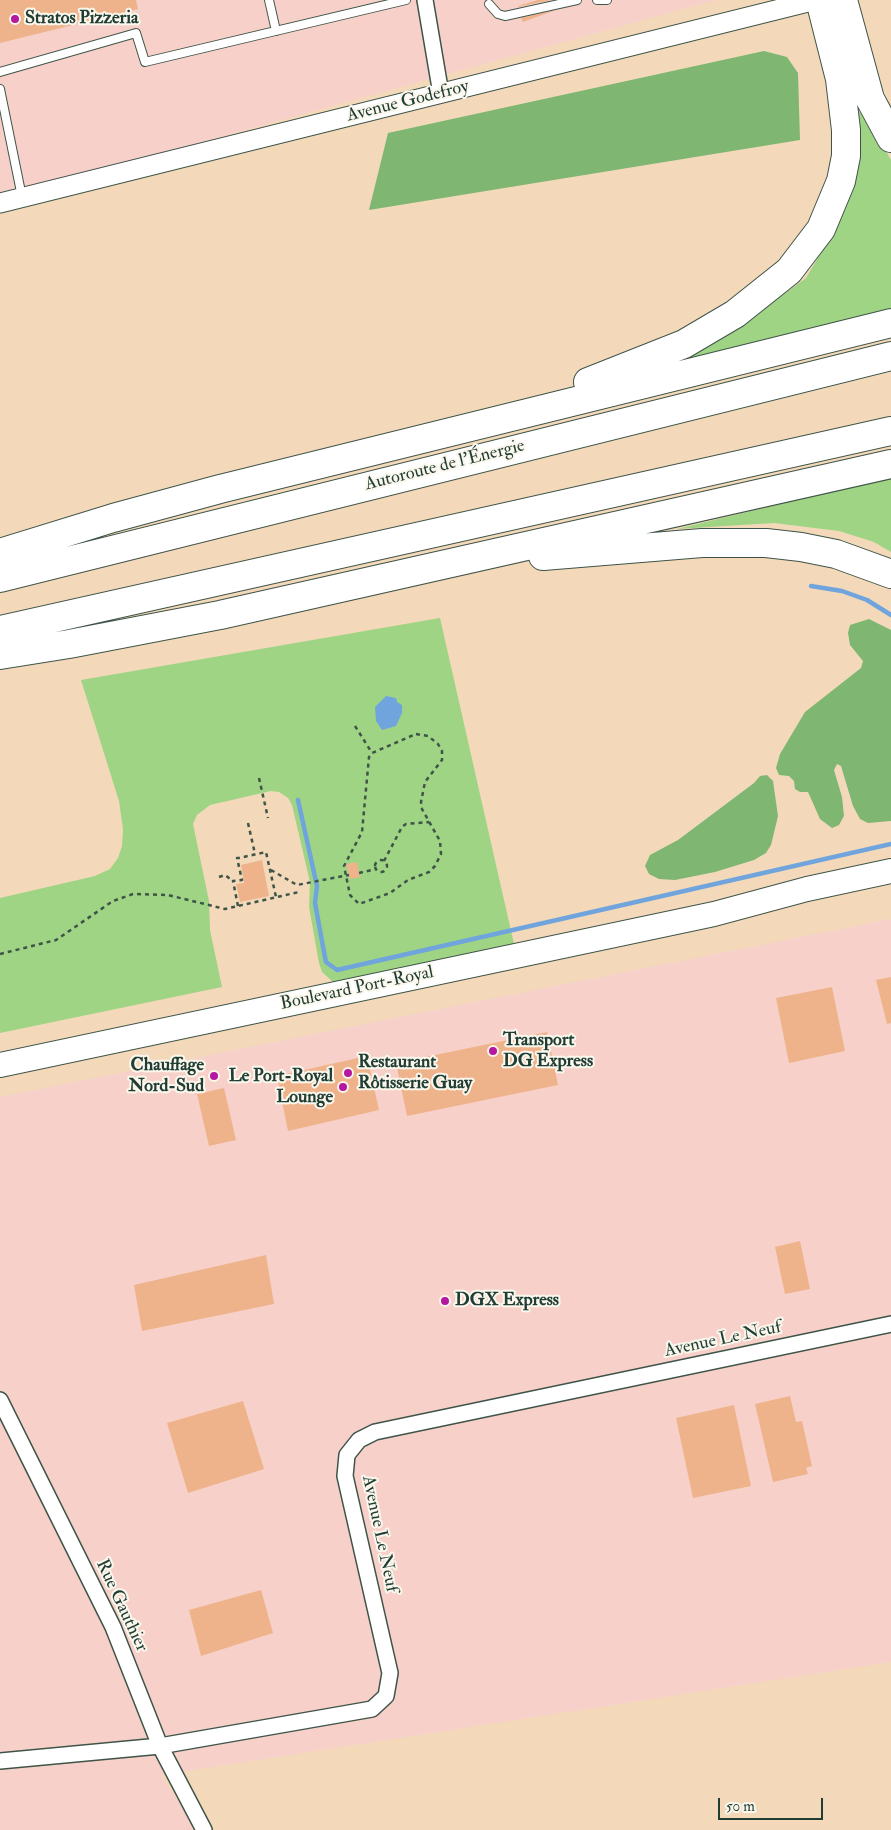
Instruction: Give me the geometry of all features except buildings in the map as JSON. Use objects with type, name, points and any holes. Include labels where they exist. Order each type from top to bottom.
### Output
[{"type":"highway","points":[[490,422],[655,356],[711,330],[770,288],[807,250],[821,228],[837,194],[844,169],[846,142],[841,86],[820,0]]},
{"type":"highway","points":[[843,0],[870,99],[891,138]]},
{"type":"highway","points":[[0,553],[167,503],[891,323]]},
{"type":"highway","name":"Autoroute de l'Énergie","points":[[0,578],[891,356]]},
{"type":"highway","points":[[0,630],[891,431]]},
{"type":"highway","points":[[0,654],[174,624],[891,464]]},
{"type":"highway","points":[[467,560],[599,553],[686,544],[747,543],[818,550],[854,560],[891,574]]},
{"type":"main road","name":"Boulevard Port-Royal","points":[[714,914],[807,889],[891,871]]},
{"type":"main road","name":"Boulevard Port-Royal","points":[[0,1065],[714,914],[891,886]]},
{"type":"street","points":[[425,0],[440,94]]},
{"type":"street","name":"Avenue Godefroy","points":[[0,203],[816,0]]},
{"type":"street","name":"Avenue Le Neuf","points":[[0,1761],[160,1746],[372,1709],[386,1696],[390,1673],[346,1476],[347,1455],[359,1440],[375,1432],[891,1324]]},
{"type":"street","name":"Rue Gauthier","points":[[0,1400],[113,1627],[160,1746],[204,1830]]},
{"type":"lane","points":[[269,0],[276,31]]},
{"type":"lane","points":[[0,72],[136,33],[145,62],[406,0]]},
{"type":"lane","points":[[489,4],[498,14],[505,16],[577,0]]},
{"type":"lane","points":[[597,0],[607,0]]},
{"type":"lane","points":[[0,89],[22,197]]},
{"type":"path","points":[[355,726],[372,753]]},
{"type":"path","points":[[416,734],[428,736],[438,744],[442,751],[442,760],[427,777],[421,798],[421,806],[440,841],[442,850],[439,860],[429,872],[408,880],[390,894],[358,904],[350,895],[345,860],[362,832],[368,765],[372,753],[416,734]]},
{"type":"path","points":[[259,778],[268,818]]},
{"type":"path","points":[[384,861],[402,826],[430,822]]},
{"type":"path","points":[[248,823],[255,854]]},
{"type":"path","points":[[233,881],[242,880],[237,858],[266,852],[276,897]]},
{"type":"path","points":[[376,870],[377,862],[384,861]]},
{"type":"path","points":[[359,873],[386,870],[387,865],[384,861]]},
{"type":"path","points":[[271,870],[297,885],[347,876]]},
{"type":"path","points":[[219,877],[225,875],[233,881],[238,906]]},
{"type":"path","points":[[268,891],[275,889]]},
{"type":"path","points":[[0,954],[56,940],[113,901],[133,894],[168,895],[225,909],[299,892]]},
{"type":"shaded area","points":[[0,0],[716,0],[0,198]]},
{"type":"shaded area","points":[[891,919],[891,1662],[161,1775],[197,1830],[0,1830],[0,1097]]},
{"type":"green space","points":[[764,51],[787,57],[798,73],[800,140],[369,210],[388,133]]},
{"type":"green space","points":[[860,112],[866,115],[891,160],[891,312],[685,362],[682,360],[734,331],[806,278],[833,232],[857,115]]},
{"type":"green space","points":[[891,477],[891,552],[874,542],[839,531],[774,523],[677,529]]},
{"type":"green space","points":[[440,618],[514,944],[333,982],[322,972],[319,963],[309,907],[310,882],[292,805],[288,798],[279,792],[271,791],[210,805],[197,815],[193,824],[209,901],[210,930],[222,987],[0,1033],[0,898],[95,876],[110,869],[118,858],[122,846],[123,829],[119,801],[81,680]]},
{"type":"green space","points":[[869,619],[891,630],[891,821],[868,823],[860,819],[853,806],[841,766],[837,764],[834,770],[842,797],[844,816],[839,825],[832,828],[820,819],[808,792],[800,792],[795,789],[794,781],[789,776],[779,775],[776,768],[780,754],[805,712],[861,668],[863,661],[850,645],[848,633],[850,625]]},
{"type":"green space","points":[[767,775],[773,781],[778,816],[771,845],[766,853],[754,860],[715,872],[675,880],[659,879],[649,874],[645,866],[650,855],[678,840],[754,783],[760,776]]},
{"type":"water","points":[[386,696],[396,698],[397,702],[402,705],[402,713],[396,726],[382,730],[376,721],[375,707]]},
{"type":"waterway","points":[[811,586],[842,591],[867,600],[891,615]]},
{"type":"waterway","points":[[298,800],[317,886],[315,903],[326,962],[337,970],[891,844]]},
{"type":"place","name":"Stratos Pizzeria","points":[[15,19]]},
{"type":"place","name":"Transport DG Express","points":[[493,1051]]},
{"type":"place","name":"Restaurant Rôtisserie Guay","points":[[348,1073]]},
{"type":"place","name":"Chauffage Nord-Sud","points":[[214,1076]]},
{"type":"place","name":"Le Port-Royal Lounge","points":[[343,1087]]},
{"type":"place","name":"DGX Express","points":[[445,1301]]}]
